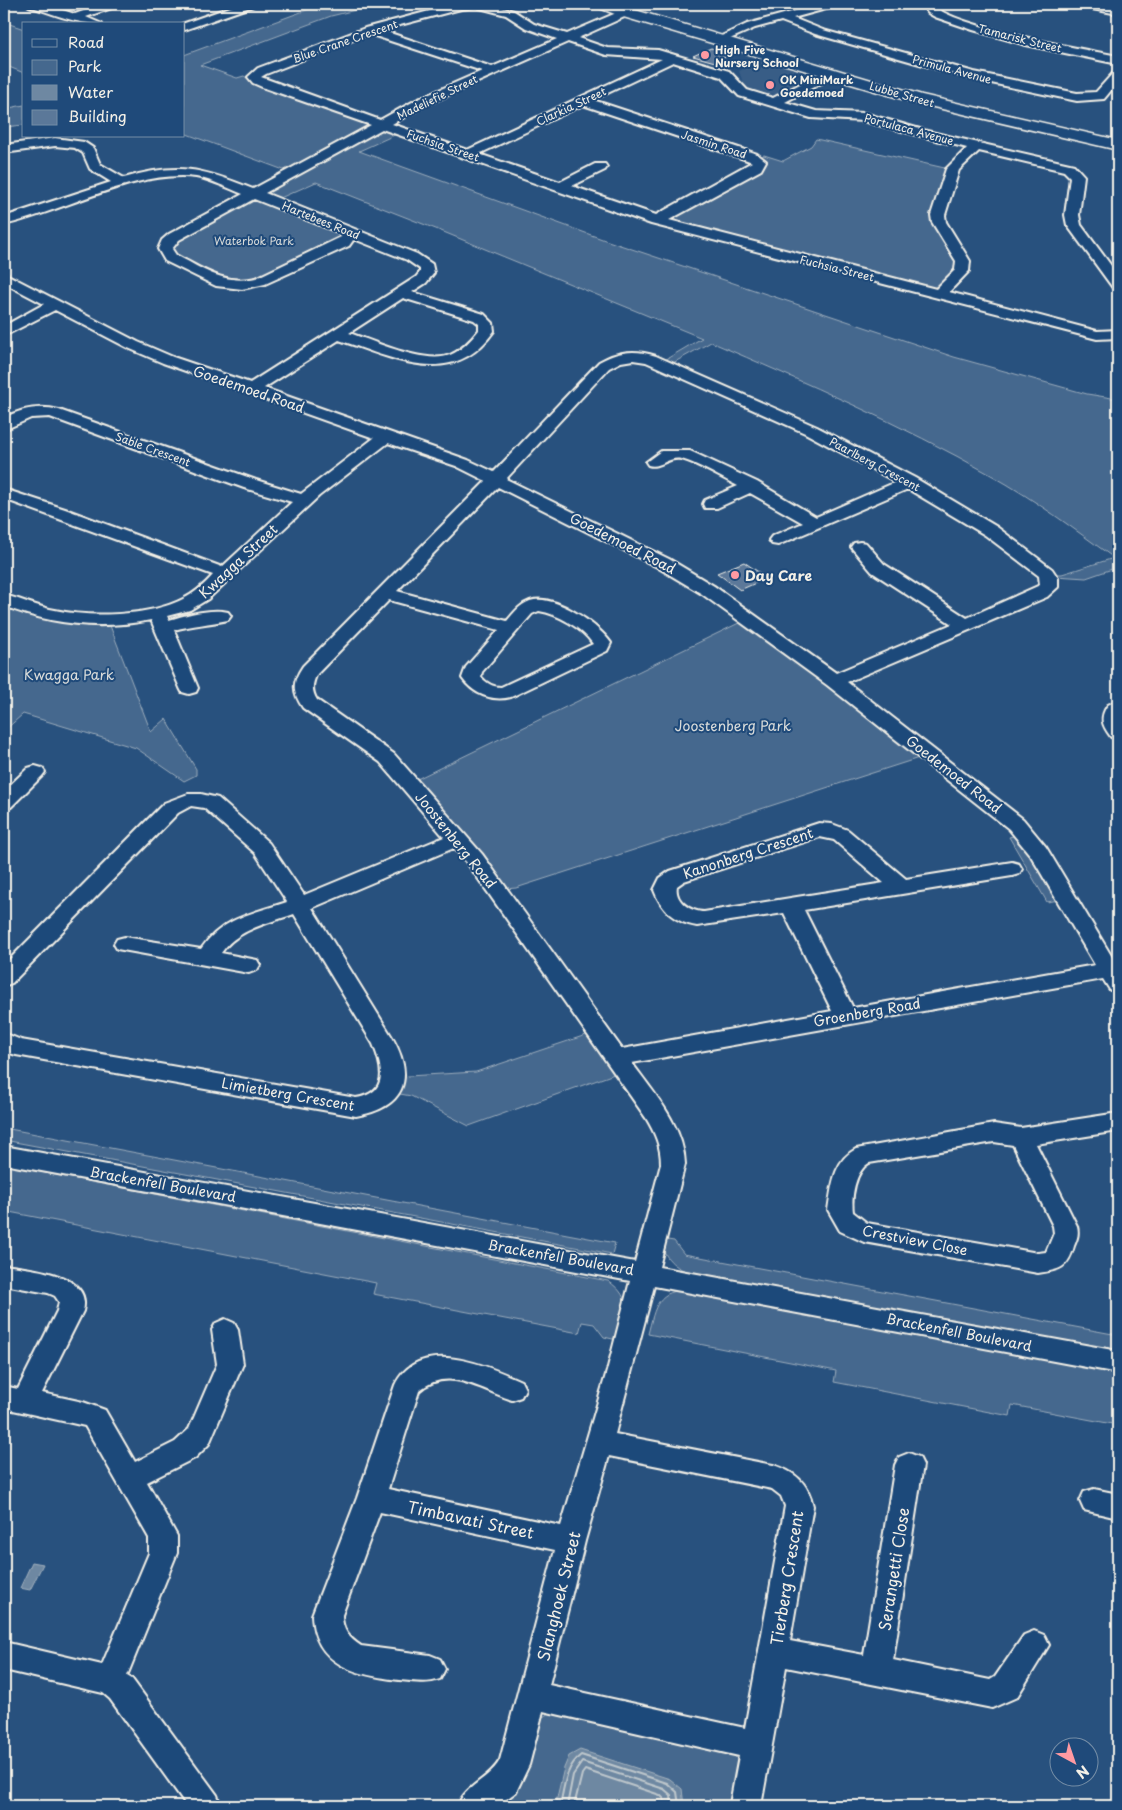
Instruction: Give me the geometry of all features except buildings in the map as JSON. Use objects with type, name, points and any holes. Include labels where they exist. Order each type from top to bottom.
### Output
[{"type":"main road","name":"Lubbe Street","points":[[602,4],[624,13],[932,102],[1118,145]]},
{"type":"street","points":[[33,4],[88,22]]},
{"type":"street","points":[[73,18],[113,4]]},
{"type":"street","points":[[185,27],[249,4]]},
{"type":"street","name":"Blue Crane Crescent","points":[[382,124],[266,84],[254,77],[262,71],[369,30],[461,6],[476,4],[510,13],[530,26],[568,38]]},
{"type":"street","points":[[719,40],[751,26],[833,4]]},
{"type":"street","name":"Tamarisk Street","points":[[928,4],[932,11],[939,15],[977,28],[1026,41],[1118,60]]},
{"type":"street","points":[[1082,4],[1118,11]]},
{"type":"street","name":"Madeliefie Street","points":[[346,238],[260,281],[242,285],[221,283],[167,255],[166,246],[174,237],[444,92],[624,13]]},
{"type":"street","name":"Primula Avenue","points":[[780,17],[813,30],[961,72],[1077,97],[1100,96],[1118,75]]},
{"type":"street","points":[[369,30],[493,71]]},
{"type":"street","name":"Portulaca Avenue","points":[[568,38],[611,52],[653,53],[725,74],[739,91],[821,116],[864,117],[1073,170],[1077,176],[1077,182],[1072,220],[1118,285]]},
{"type":"street","name":"Clarkia Street","points":[[469,154],[673,58]]},
{"type":"street","points":[[774,103],[831,74]]},
{"type":"street","name":"Jasmin Road","points":[[582,101],[752,156],[759,161],[756,168],[656,221]]},
{"type":"street","name":"Fuchsia Street","points":[[382,124],[656,221],[1097,335],[1118,334]]},
{"type":"street","points":[[4,148],[55,142],[79,145],[88,151],[95,166],[122,183]]},
{"type":"street","points":[[938,294],[962,271],[964,266],[963,261],[939,222],[938,212],[953,169],[976,146]]},
{"type":"street","points":[[560,187],[600,167]]},
{"type":"street","name":"Hartebees Road","points":[[5,219],[152,174],[187,172],[209,176],[255,194],[346,238],[424,264],[427,271],[424,277],[252,389]]},
{"type":"street","name":"Goedemoed Road","points":[[4,277],[149,353],[462,463],[679,571],[834,681],[1005,814],[1039,852],[1115,975]]},
{"type":"street","points":[[336,334],[416,360],[433,363],[449,360],[463,354],[487,331],[486,323],[479,317],[401,293]]},
{"type":"street","points":[[4,332],[54,304]]},
{"type":"street","name":"Paarlberg Crescent","points":[[496,479],[604,365],[618,357],[635,355],[652,359],[774,413],[842,446],[909,482],[991,531],[1046,573],[1049,578],[1050,584],[1046,591],[834,681]]},
{"type":"street","name":"Sable Crescent","points":[[4,425],[15,418],[33,412],[52,413],[250,484],[303,500]]},
{"type":"street","name":"Kwagga Street","points":[[4,600],[45,615],[69,619],[108,621],[160,620],[201,597],[224,573],[303,500],[387,436]]},
{"type":"street","points":[[654,462],[667,454],[684,454],[751,486],[815,523]]},
{"type":"street","name":"Joostenberg Road","points":[[496,479],[310,670],[303,682],[303,694],[316,709],[387,758],[475,859],[668,1135],[674,1155],[673,1164],[620,1371]]},
{"type":"street","points":[[778,540],[909,482]]},
{"type":"street","points":[[711,504],[751,486]]},
{"type":"street","points":[[4,494],[53,510],[172,557],[224,573]]},
{"type":"street","points":[[860,547],[878,568],[966,625]]},
{"type":"street","points":[[385,592],[511,628]]},
{"type":"street","points":[[547,606],[577,621],[599,638],[602,645],[596,650],[508,692],[492,693],[475,683],[471,674],[511,628],[529,608],[547,606]]},
{"type":"street","points":[[189,688],[160,620],[222,616]]},
{"type":"street","points":[[1118,706],[1110,718],[1118,733]]},
{"type":"street","points":[[4,802],[35,772]]},
{"type":"street","name":"Limietberg Crescent","points":[[4,978],[171,808],[182,802],[201,800],[215,805],[262,848],[386,1048],[393,1082],[390,1092],[379,1101],[356,1107],[16,1047],[4,1042]]},
{"type":"street","name":"Kanonberg Crescent","points":[[902,887],[841,835],[819,830],[677,876],[669,880],[665,887],[666,894],[684,916],[693,919],[704,919],[902,887],[1012,869]]},
{"type":"street","points":[[207,957],[218,941],[233,929],[253,920],[299,905],[458,839]]},
{"type":"street","points":[[791,905],[846,1016]]},
{"type":"street","points":[[125,944],[249,964]]},
{"type":"street","name":"Groenberg Road","points":[[616,1059],[629,1055],[846,1016],[1115,975]]},
{"type":"street","name":"Crestview Close","points":[[1021,1137],[1065,1226],[1062,1252],[1052,1261],[1038,1263],[864,1232],[851,1226],[842,1216],[840,1210],[849,1167],[858,1157],[994,1133],[1021,1137],[1118,1122]]},
{"type":"street","name":"Brackenfell Boulevard","points":[[4,1155],[1118,1362]]},
{"type":"street","points":[[4,1276],[60,1287],[68,1293],[72,1302],[70,1312],[14,1399],[83,1413],[95,1418],[160,1530],[164,1547],[110,1681]]},
{"type":"street","points":[[130,1477],[185,1450],[199,1436],[230,1364],[225,1330]]},
{"type":"street","points":[[430,1669],[357,1659],[346,1652],[328,1630],[329,1608],[370,1498],[404,1393],[414,1378],[428,1369],[445,1367],[486,1377],[512,1389]]},
{"type":"street","name":"Slanghoek Street","points":[[473,1806],[509,1776],[514,1765],[571,1541],[601,1443],[620,1371]]},
{"type":"street","name":"Tierberg Crescent","points":[[601,1443],[773,1477],[787,1482],[796,1493],[798,1506],[746,1804]]},
{"type":"street","name":"Serangetti Close","points":[[876,1672],[909,1465]]},
{"type":"street","name":"Timbavati Street","points":[[370,1498],[571,1541]]},
{"type":"street","points":[[774,1651],[992,1694],[1006,1687],[1034,1645]]},
{"type":"street","points":[[4,1656],[110,1681],[121,1689],[206,1806]]},
{"type":"street","points":[[533,1695],[756,1745]]},
{"type":"shaded area","points":[[763,59],[793,68],[798,84],[777,94],[761,94],[745,89],[739,71]]},
{"type":"green space","points":[[323,4],[380,4],[331,16],[200,65],[237,78],[244,76],[253,82],[373,125],[289,172],[185,133],[185,55]]},
{"type":"green space","points":[[4,22],[22,28],[22,72],[4,65]]},
{"type":"green space","points":[[22,105],[22,125],[4,127],[4,109]]},
{"type":"green space","points":[[390,130],[399,133],[359,151],[605,240],[954,357],[1087,394],[1118,399],[1118,567],[1086,578],[1055,576],[1054,574],[1062,574],[1114,558],[1038,504],[957,456],[888,421],[782,373],[711,342],[671,364],[663,361],[702,338],[316,182],[278,199],[268,193],[271,189],[378,131]]},
{"type":"green space","points":[[816,139],[949,169],[933,213],[960,267],[938,289],[931,289],[668,221],[670,217],[760,157],[764,155],[783,161],[811,146]]},
{"type":"green space","name":"Waterbok Park","points":[[255,199],[343,232],[346,236],[256,280],[232,283],[175,257],[170,246],[172,243],[247,201]]},
{"type":"green space","name":"Kwagga Park","points":[[4,605],[44,617],[68,621],[109,623],[151,732],[166,719],[196,769],[196,775],[184,781],[136,748],[23,714],[4,731]]},
{"type":"green space","name":"Joostenberg Park","points":[[743,621],[922,757],[516,888],[505,889],[415,780]]},
{"type":"green space","points":[[1017,835],[1059,900],[1047,902],[1009,837]]},
{"type":"green space","points":[[589,1034],[617,1073],[469,1126],[411,1096],[400,1094],[401,1078],[476,1072]]},
{"type":"green space","points":[[4,1128],[615,1243],[612,1254],[4,1140]]},
{"type":"green space","points":[[4,1165],[608,1281],[622,1294],[625,1301],[624,1315],[617,1340],[604,1337],[594,1324],[582,1322],[579,1333],[373,1294],[376,1283],[4,1211]]},
{"type":"green space","points":[[661,1239],[674,1241],[684,1254],[1118,1335],[1118,1353],[697,1275],[678,1267],[668,1258]]},
{"type":"green space","points":[[679,1290],[690,1290],[1118,1370],[1118,1425],[1012,1405],[1010,1416],[834,1382],[836,1371],[648,1334],[656,1308],[664,1296]]},
{"type":"green space","points":[[551,1712],[732,1752],[740,1771],[735,1806],[489,1806],[510,1790],[541,1718]]},
{"type":"water","points":[[32,1562],[43,1564],[30,1590],[20,1588]]},
{"type":"water","points":[[580,1750],[670,1779],[682,1789],[684,1806],[555,1806],[564,1768],[569,1756]]},
{"type":"place","name":"High Five Nursery School","points":[[705,55]]},
{"type":"place","name":"OK MiniMark Goedemoed","points":[[770,85]]},
{"type":"place","name":"Day Care","points":[[735,575]]}]
